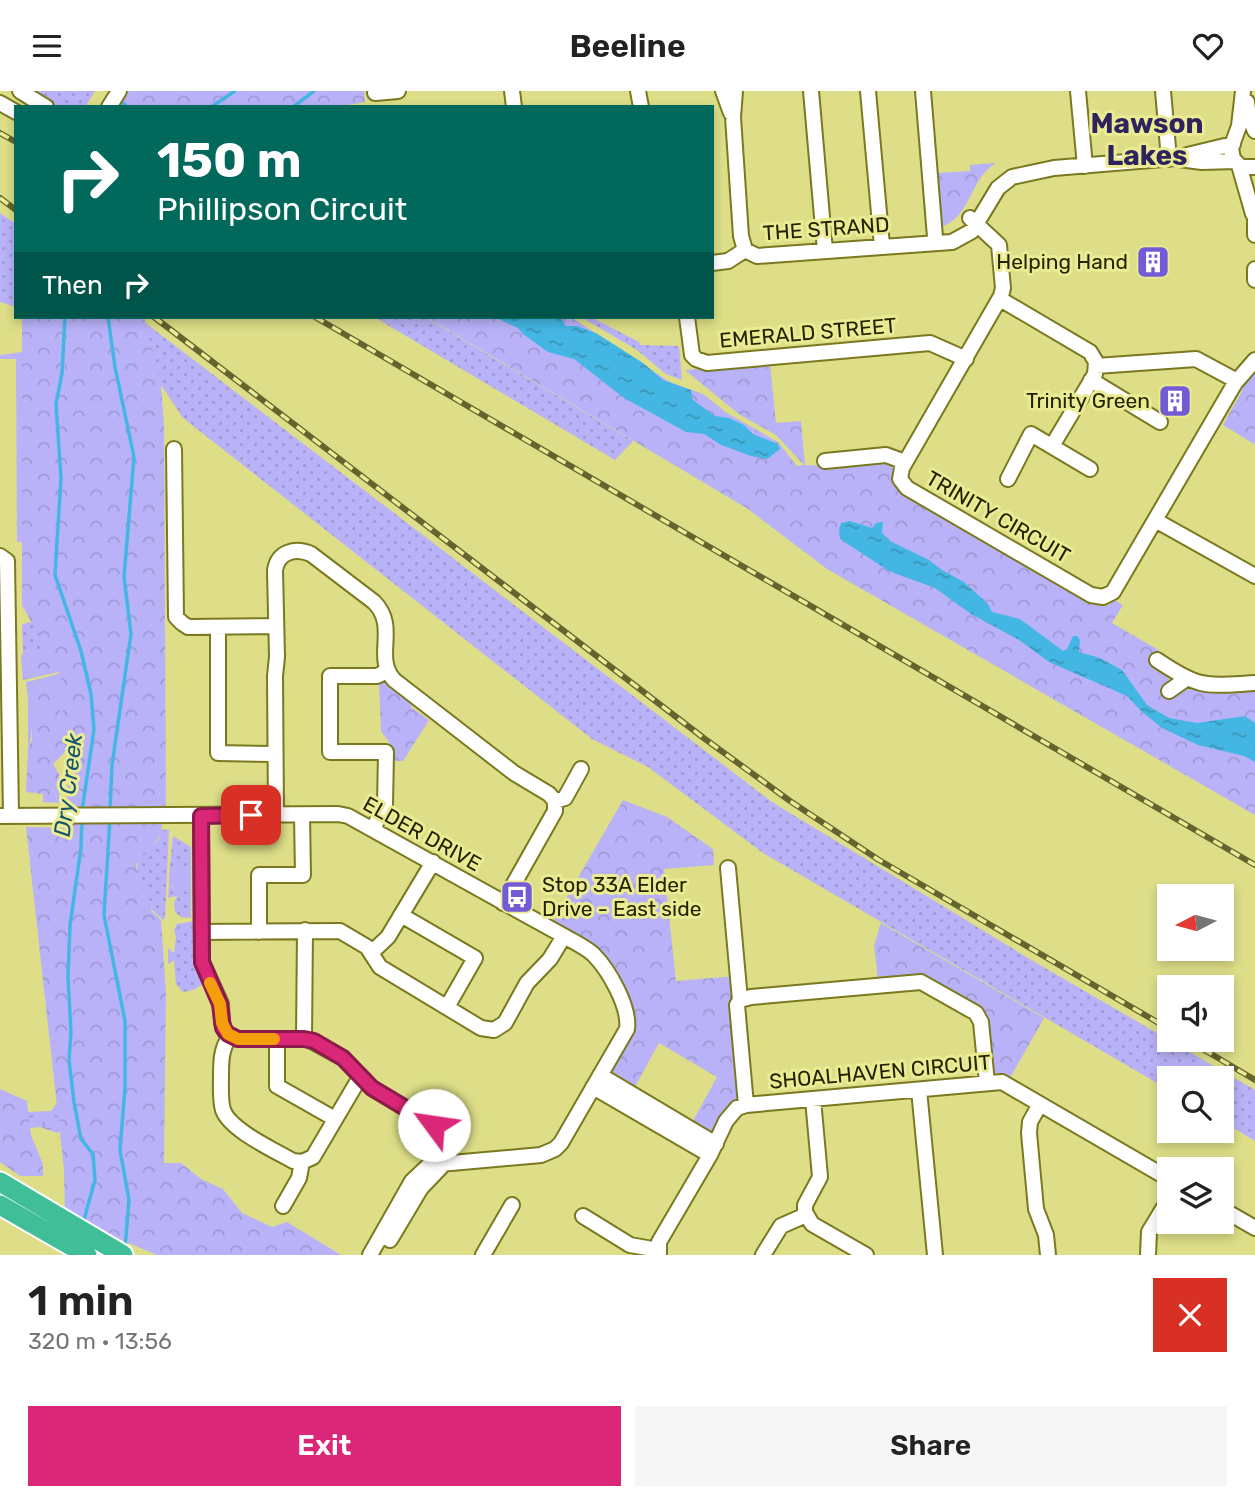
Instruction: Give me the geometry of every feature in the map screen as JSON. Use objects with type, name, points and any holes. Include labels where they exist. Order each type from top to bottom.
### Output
[{"type":"highway","points":[[0,1182],[87,1255]]},
{"type":"highway","points":[[0,1205],[46,1221],[123,1255]]},
{"type":"street","points":[[20,91],[44,105]]},
{"type":"street","points":[[374,93],[398,91]]},
{"type":"street","name":"THE STRAND","points":[[725,91],[733,117]]},
{"type":"street","name":"THE STRAND","points":[[734,91],[733,117],[741,236],[746,250],[752,255],[760,256],[946,243],[958,240],[974,221],[990,183],[1001,172],[1023,166],[1054,168],[1172,158],[1255,133]]},
{"type":"street","points":[[811,91],[825,251]]},
{"type":"street","points":[[868,91],[882,246]]},
{"type":"street","points":[[923,91],[935,237]]},
{"type":"street","points":[[1078,91],[1084,166]]},
{"type":"street","points":[[1163,91],[1172,158]]},
{"type":"street","points":[[1243,91],[1255,133]]},
{"type":"street","points":[[1243,91],[1241,118],[1231,153],[1254,209],[1255,235]]},
{"type":"street","name":"THE STRAND","points":[[1172,158],[1255,167]]},
{"type":"street","name":"THE STRAND","points":[[919,243],[956,231],[974,221]]},
{"type":"street","name":"TRINITY CIRCUIT","points":[[974,221],[999,245],[1003,288],[1000,299],[905,462],[900,477],[905,487],[1094,597],[1103,597],[1113,592],[1237,381],[1253,363]]},
{"type":"street","points":[[714,263],[728,261],[746,250]]},
{"type":"street","points":[[1255,269],[1255,280]]},
{"type":"street","points":[[1000,299],[1094,356],[1094,373],[1052,446]]},
{"type":"street","name":"EMERALD STREET","points":[[687,319],[692,355],[707,363],[930,343],[966,359]]},
{"type":"street","points":[[1094,373],[1196,359],[1237,381]]},
{"type":"street","points":[[1094,373],[1160,422]]},
{"type":"street","points":[[1008,479],[1031,433],[1090,470]]},
{"type":"street","points":[[174,449],[175,611],[179,621],[185,626],[276,626]]},
{"type":"street","points":[[825,461],[886,455],[905,462]]},
{"type":"street","points":[[1155,520],[1255,576]]},
{"type":"street","points":[[275,815],[276,563],[285,553],[307,552],[382,610],[386,620],[387,671],[394,680],[514,773],[549,794],[555,801],[555,811],[503,903]]},
{"type":"street","points":[[0,556],[7,561],[6,816]]},
{"type":"street","points":[[218,627],[218,753],[275,754]]},
{"type":"street","points":[[1157,660],[1186,679],[1210,686],[1255,683]]},
{"type":"street","points":[[373,829],[385,805],[386,752],[330,752],[330,676],[377,676],[387,671]]},
{"type":"street","points":[[1169,691],[1186,679]]},
{"type":"street","points":[[555,801],[565,798],[581,769]]},
{"type":"street","points":[[259,932],[259,875],[303,875],[302,815]]},
{"type":"street","name":"ELDER DRIVE","points":[[6,816],[348,816],[565,936],[600,962],[629,1016],[627,1029],[561,1143],[548,1153],[429,1165],[412,1181],[370,1255]]},
{"type":"street","points":[[201,816],[203,966],[220,1004],[223,1028],[230,1036],[238,1039],[314,1041],[343,1058],[372,1088],[438,1128],[447,1144],[446,1164],[434,1171],[421,1188],[381,1255]]},
{"type":"street","points":[[371,953],[388,937],[433,862]]},
{"type":"street","points":[[728,868],[746,1105]]},
{"type":"street","points":[[401,915],[475,958],[447,1007]]},
{"type":"street","points":[[304,1039],[305,930]]},
{"type":"street","points":[[202,932],[344,932],[367,947],[380,967],[481,1028],[494,1030],[505,1023],[527,983],[550,959],[565,936]]},
{"type":"street","points":[[740,1000],[911,982],[928,984],[976,1013],[981,1022],[987,1083]]},
{"type":"street","points":[[230,1036],[223,1046],[221,1057],[222,1103],[226,1116],[234,1125],[293,1161],[302,1162],[313,1157],[356,1084],[363,1079]]},
{"type":"street","points":[[277,1039],[277,1086],[335,1119]]},
{"type":"street","points":[[596,1081],[713,1149]]},
{"type":"street","name":"SHOALHAVEN CIRCUIT","points":[[658,1252],[659,1242],[713,1149],[726,1121],[737,1108],[746,1105],[1002,1082],[1157,1172]]},
{"type":"street","points":[[919,1090],[935,1255]]},
{"type":"street","points":[[813,1099],[820,1177],[805,1205],[806,1215],[812,1224],[866,1255]]},
{"type":"street","points":[[1040,1104],[1030,1122],[1029,1133],[1036,1209],[1046,1235],[1048,1255]]},
{"type":"street","points":[[283,1206],[299,1178],[302,1162]]},
{"type":"street","points":[[483,1255],[512,1205]]},
{"type":"street","points":[[763,1255],[781,1226],[806,1215]]},
{"type":"street","points":[[583,1216],[630,1245],[658,1252]]},
{"type":"street","points":[[1234,1216],[1255,1228]]},
{"type":"street","points":[[1148,1255],[1149,1232],[1157,1219]]},
{"type":"green space","points":[[31,91],[95,91],[86,105],[55,105]]},
{"type":"green space","points":[[129,91],[364,91],[365,102],[348,105],[120,105]]},
{"type":"green space","points":[[996,163],[981,178],[959,215],[941,227],[935,178],[937,173],[970,171],[970,165]]},
{"type":"green space","points":[[0,213],[14,223],[14,306],[0,302]]},
{"type":"green space","points":[[22,319],[144,319],[161,385],[164,425],[166,802],[160,836],[136,865],[136,873],[152,905],[151,911],[161,920],[166,993],[164,1163],[181,1163],[201,1179],[223,1189],[242,1213],[272,1227],[287,1222],[341,1255],[157,1255],[65,1216],[64,1170],[26,827],[65,828],[70,744],[68,733],[67,750],[53,764],[59,774],[59,803],[43,802],[43,794],[26,792],[28,748],[32,740],[32,699],[37,687],[35,680],[54,675],[65,709],[59,672],[23,680],[21,655],[47,650],[22,605]]},
{"type":"green space","points":[[139,319],[772,802],[1157,1033],[1157,1052],[1190,1052],[1214,1066],[1157,1066],[1157,1083],[763,853],[648,767],[592,739],[183,418],[161,385]]},
{"type":"green space","points":[[377,319],[428,319],[633,441],[615,460]]},
{"type":"green space","points":[[429,319],[574,319],[670,382],[703,394],[727,413],[778,442],[797,466],[804,465],[776,435],[740,415],[685,370],[770,364],[776,423],[801,421],[805,465],[824,466],[885,460],[893,466],[892,482],[897,489],[1100,606],[1109,605],[1114,600],[1123,605],[1112,623],[1160,651],[1153,663],[1168,676],[1169,680],[1162,688],[1167,697],[1189,689],[1206,692],[1255,687],[1255,815],[827,569],[748,509]]},
{"type":"green space","points":[[584,319],[595,319],[639,342],[640,345],[679,346],[682,380],[666,374],[637,350]]},
{"type":"green space","points":[[22,352],[22,542],[17,542],[16,359],[0,359],[0,355]]},
{"type":"green space","points":[[1255,372],[1254,444],[1223,425],[1242,391],[1241,385]]},
{"type":"green space","points":[[33,623],[49,650],[23,655],[22,625]]},
{"type":"green space","points":[[61,673],[66,705],[62,714],[59,711],[54,675]]},
{"type":"green space","points":[[35,680],[37,687],[28,748],[26,682]]},
{"type":"green space","points":[[386,682],[413,702],[411,707],[429,720],[403,761],[394,761],[393,748],[381,731],[379,683]]},
{"type":"green space","points":[[623,800],[667,817],[713,849],[714,865],[664,869],[676,981],[736,976],[746,1105],[716,1144],[689,1128],[717,1077],[659,1043],[631,1094],[600,1075],[627,1029],[600,962],[549,928]]},
{"type":"green space","points":[[158,829],[169,830],[163,920],[151,909],[152,905],[139,884],[136,869],[144,855],[160,838]]},
{"type":"green space","points":[[173,836],[191,847],[191,871],[188,868],[169,875]]},
{"type":"green space","points":[[180,868],[188,868],[191,871],[191,892],[178,891],[169,884],[169,875]]},
{"type":"green space","points":[[169,884],[173,888],[191,892],[191,918],[181,917],[175,912],[174,903],[177,896],[168,898]]},
{"type":"green space","points":[[194,921],[197,968],[203,984],[183,992],[176,984],[174,960],[168,964],[168,948],[174,953],[174,930],[177,924]]},
{"type":"green space","points":[[881,923],[1044,1018],[1010,1078],[998,1076],[991,1067],[987,1026],[929,979],[878,980],[874,945]]},
{"type":"green space","points":[[1234,1078],[1255,1090],[1255,1141],[1234,1128]]},
{"type":"green space","points":[[0,1089],[27,1101],[31,1135],[43,1164],[43,1176],[20,1176],[0,1162]]},
{"type":"green space","points":[[62,1102],[59,1124],[61,1130],[57,1133],[40,1127],[11,1130],[27,1112],[51,1111],[56,1104]]},
{"type":"water","points":[[498,319],[561,319],[566,326],[577,326],[596,333],[643,363],[663,380],[691,390],[693,400],[715,416],[729,418],[744,425],[753,434],[778,444],[780,449],[767,459],[721,445],[704,434],[686,432],[624,398],[574,359],[548,352],[518,328]]},
{"type":"water","points":[[850,521],[872,528],[876,523],[883,522],[882,533],[890,541],[929,560],[964,582],[988,604],[992,612],[1020,619],[1063,651],[1067,649],[1073,636],[1077,636],[1080,640],[1079,652],[1100,658],[1122,670],[1147,705],[1169,718],[1197,723],[1245,716],[1255,723],[1255,762],[1244,756],[1198,745],[1162,728],[1127,696],[1049,662],[1019,640],[971,614],[935,588],[889,571],[840,539],[841,523]]},
{"type":"waterway","name":"Dry Creek","points":[[214,105],[235,91]]},
{"type":"waterway","name":"Dry Creek","points":[[296,105],[314,91]]},
{"type":"waterway","points":[[119,99],[125,105]]},
{"type":"waterway","name":"Dry Creek","points":[[65,319],[62,373],[56,404],[61,478],[55,575],[81,651],[91,694],[94,729],[82,811]]},
{"type":"waterway","name":"Dry Creek","points":[[108,319],[115,367],[134,457],[124,577],[131,634],[112,765],[110,810]]},
{"type":"waterway","name":"Dry Creek","points":[[110,818],[104,915],[125,1021],[125,1088],[120,1150],[129,1200],[125,1248]]},
{"type":"waterway","name":"Dry Creek","points":[[82,819],[81,848],[70,925],[68,977],[71,1032],[69,1060],[74,1102],[81,1139],[93,1154],[95,1180],[83,1223]]},
{"type":"railway","points":[[0,133],[14,141]]},
{"type":"railway","points":[[0,198],[14,208]]},
{"type":"railway","points":[[157,319],[705,739],[790,801],[879,860],[1157,1022]]},
{"type":"railway","points":[[318,319],[1255,865]]},
{"type":"railway","points":[[1208,1052],[1255,1080]]},
{"type":"slow traffic","points":[[210,983],[221,1007],[223,1028],[228,1034],[238,1039],[274,1039]]},
{"type":"place","name":"Helping Hand","points":[[1153,262]]},
{"type":"place","name":"Trinity Green","points":[[1175,401]]},
{"type":"place","name":"Stop 33A Elder Drive - East side","points":[[517,897]]},
{"type":"district","name":"Mawson Lakes","points":[[1147,139]]},
{"type":"route","points":[[251,815],[201,816],[202,962],[221,1007],[223,1028],[238,1039],[314,1041],[348,1061],[372,1088],[434,1125]]}]
